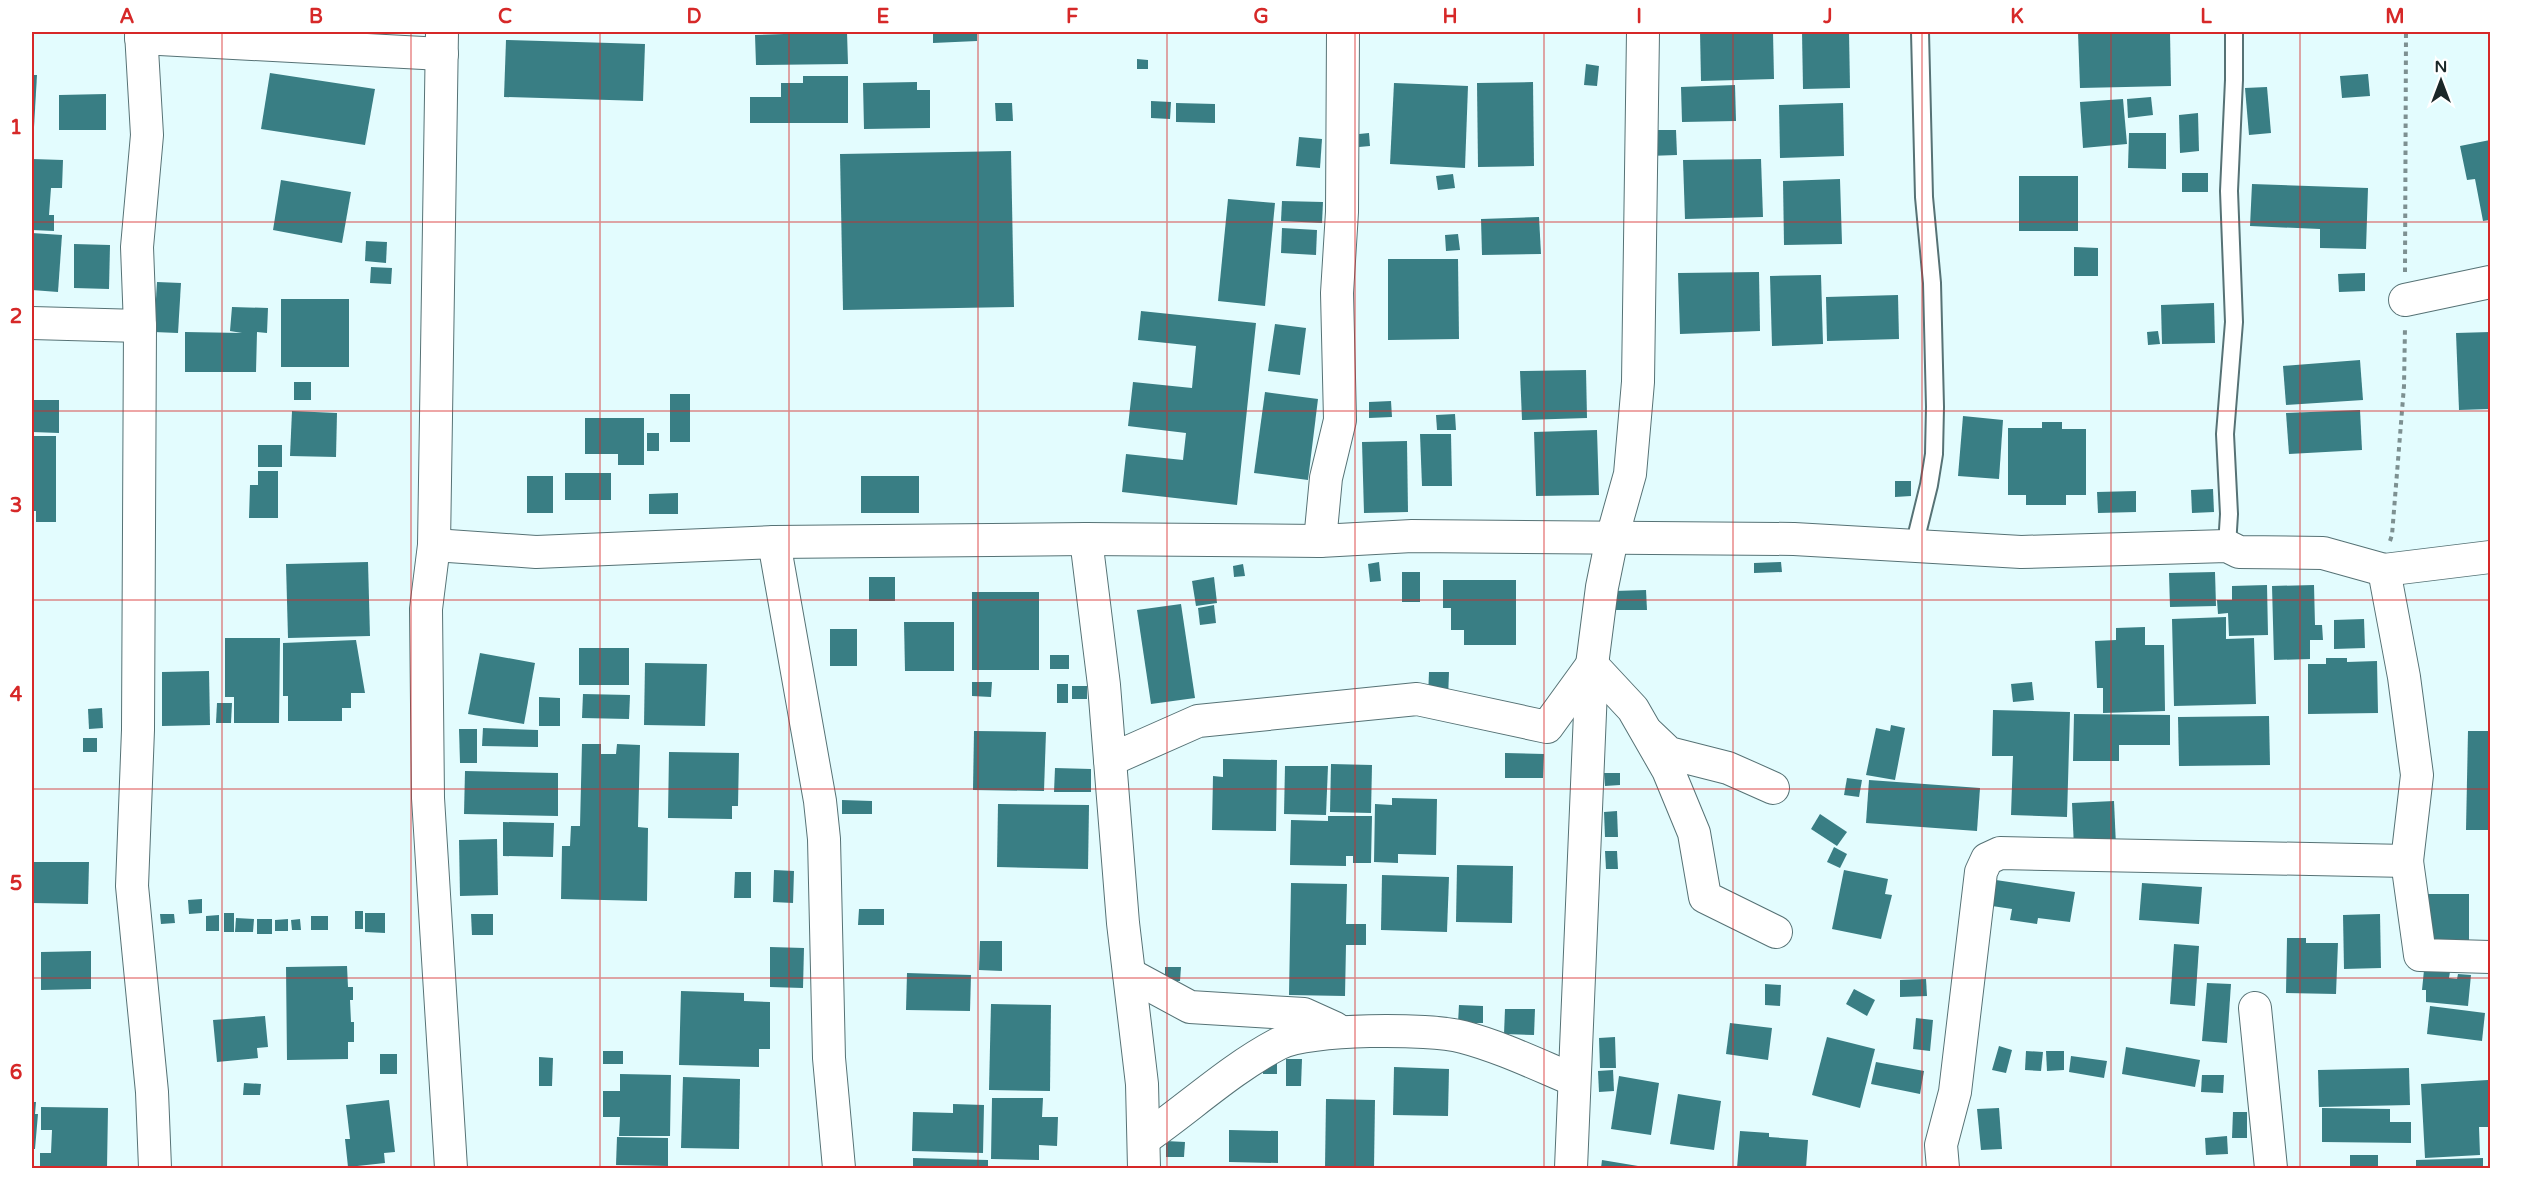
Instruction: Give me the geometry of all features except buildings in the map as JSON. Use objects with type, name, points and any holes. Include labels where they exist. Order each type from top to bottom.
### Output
[{"type":"street","points":[[1320,541],[1326,478],[1340,420],[1337,293],[1342,212],[1343,32]]},
{"type":"street","points":[[1570,1168],[1592,665],[1602,587],[1612,538],[1630,474],[1638,382],[1643,32]]},
{"type":"street","points":[[155,1168],[152,1092],[132,886],[138,730],[140,326],[137,247],[147,135],[141,35],[442,43],[434,545],[426,609],[428,787],[451,1168]]},
{"type":"street","points":[[2405,300],[2490,282]]},
{"type":"street","points":[[32,323],[140,326]]},
{"type":"street","points":[[434,545],[536,552],[774,542],[1086,539],[1320,541],[1412,536],[1794,539],[2021,552],[2227,546],[2239,552],[2323,552],[2384,570],[2490,557]]},
{"type":"street","points":[[1086,539],[1104,685],[1122,923],[1142,1084],[1144,1154]]},
{"type":"street","points":[[774,542],[820,801],[824,839],[829,1058],[839,1168]]},
{"type":"street","points":[[2384,570],[2404,677],[2417,775],[2406,861],[2420,955],[2490,957]]},
{"type":"street","points":[[1592,665],[1633,710],[1668,770],[1694,833],[1705,897],[1776,932]]},
{"type":"street","points":[[1110,760],[1198,721],[1417,699],[1547,727],[1592,665]]},
{"type":"street","points":[[1644,730],[1669,753],[1728,768],[1773,788]]},
{"type":"street","points":[[1943,1168],[1941,1145],[1955,1092],[1981,872],[1987,859],[2000,853],[2406,861]]},
{"type":"street","points":[[1129,974],[1191,1007],[1304,1014],[1344,1032]]},
{"type":"street","points":[[2255,1008],[2271,1168]]},
{"type":"street","points":[[1144,1154],[1184,1112],[1224,1076],[1280,1043],[1305,1035],[1344,1032],[1433,1032],[1463,1036],[1574,1080]]},
{"type":"lane","points":[[1914,546],[1934,454],[1935,407],[1932,283],[1924,197],[1920,32]]},
{"type":"lane","points":[[2227,546],[2229,514],[2225,434],[2234,322],[2229,191],[2234,32]]},
{"type":"path","points":[[2384,570],[2384,552],[2392,535],[2402,412],[2405,300],[2406,32]]}]
